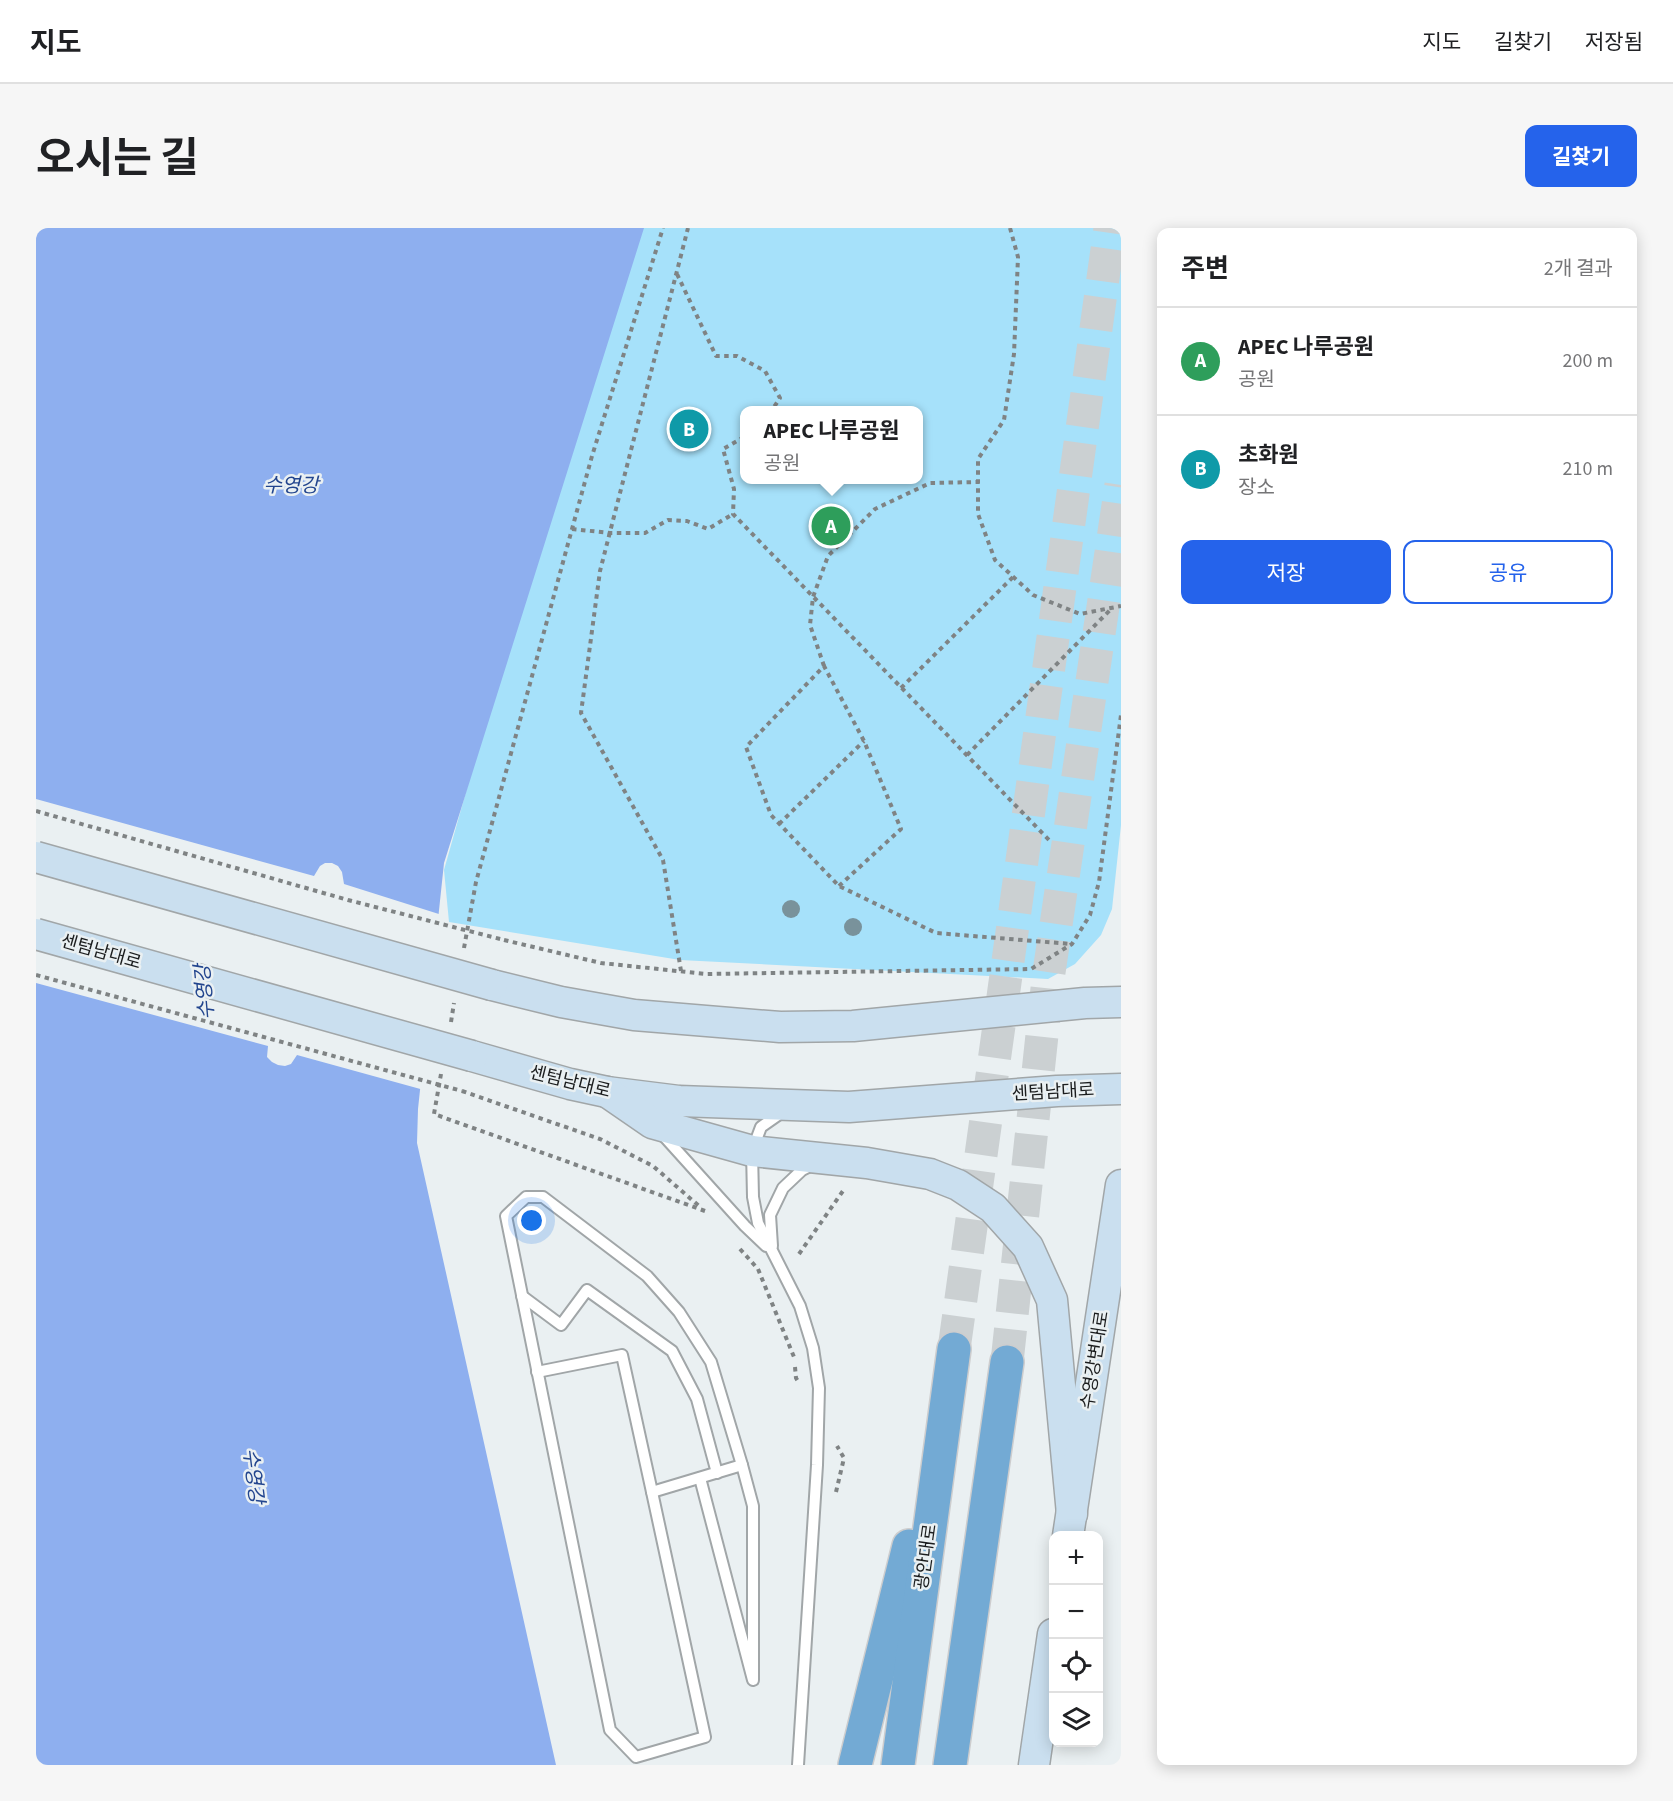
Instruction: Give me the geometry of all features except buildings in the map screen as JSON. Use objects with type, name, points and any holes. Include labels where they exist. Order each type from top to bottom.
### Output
[{"type":"highway","name":"광안대로","points":[[898,1765],[954,1349]]},
{"type":"highway","points":[[950,1765],[1007,1362]]},
{"type":"highway","points":[[855,1765],[949,1388]]},
{"type":"main road","points":[[36,857],[492,984],[561,1002],[634,1015],[780,1027],[852,1026],[1085,1003],[1121,1002]]},
{"type":"main road","name":"센텀남대로","points":[[36,934],[570,1084],[607,1092],[679,1101],[849,1107],[1057,1091],[1121,1089]]},
{"type":"main road","points":[[607,1092],[652,1123],[752,1151],[867,1162],[930,1174],[958,1185],[993,1208],[1028,1247],[1052,1300],[1070,1525]]},
{"type":"main road","name":"수영강변대로","points":[[1070,1525],[1121,1185]]},
{"type":"main road","points":[[1034,1765],[1052,1639]]},
{"type":"lane","points":[[798,1765],[817,1465],[819,1388],[813,1348],[800,1306],[758,1223],[753,1197],[752,1151],[761,1127],[780,1113],[802,1106]]},
{"type":"lane","points":[[652,1123],[772,1252]]},
{"type":"lane","points":[[772,1252],[770,1215],[783,1188],[802,1170],[826,1158]]},
{"type":"lane","points":[[537,1372],[622,1355],[705,1737],[636,1757],[610,1730],[537,1372],[506,1216],[526,1197],[543,1197],[647,1276],[679,1312],[711,1362],[753,1506],[753,1680],[700,1478]]},
{"type":"lane","points":[[522,1296],[561,1324],[587,1290],[672,1351],[697,1399],[717,1473]]},
{"type":"lane","points":[[652,1492],[742,1465]]},
{"type":"path","points":[[681,971],[663,860],[581,713],[600,571],[688,228]]},
{"type":"path","points":[[1010,228],[1018,257],[1014,354],[1004,420],[978,459],[978,514],[995,560],[1033,595],[1080,614],[1121,606]]},
{"type":"path","points":[[677,273],[716,356],[737,356],[765,371],[780,398],[775,406]]},
{"type":"path","points":[[740,439],[723,449],[734,489],[733,514],[1051,842]]},
{"type":"path","points":[[839,886],[901,829],[864,741],[824,666],[810,625],[813,597],[828,556],[875,509],[930,483],[978,482]]},
{"type":"path","points":[[572,529],[610,533],[645,532],[668,520],[687,520],[708,529],[733,514]]},
{"type":"path","points":[[902,688],[1013,577]]},
{"type":"path","points":[[967,755],[1111,608]]},
{"type":"path","points":[[824,666],[746,747],[771,815],[779,824],[839,886],[936,933],[1072,944]]},
{"type":"path","points":[[36,811],[348,900],[601,963],[705,974],[1031,969],[1072,944],[1090,915],[1099,882],[1121,715]]},
{"type":"path","points":[[779,824],[864,741]]},
{"type":"path","points":[[36,975],[462,1091],[600,1139],[653,1166],[705,1210]]},
{"type":"path","points":[[799,1254],[848,1185]]},
{"type":"shaded area","points":[[625,228],[1121,228],[1121,825],[1112,909],[1101,935],[1075,964],[1048,979],[680,960],[449,922],[444,870]]},
{"type":"water","name":"수영강","points":[[36,228],[644,228],[444,863],[418,1109],[417,1143],[556,1765],[36,1765]]},
{"type":"pier","points":[[36,799],[314,876],[320,866],[332,863],[342,872],[344,884],[442,915],[424,1090],[297,1055],[291,1064],[278,1065],[267,1057],[268,1046],[36,983]]},
{"type":"tunnel","points":[[954,1349],[1110,228]]},
{"type":"tunnel","points":[[1007,1362],[1048,979],[1121,485]]},
{"type":"place","name":"초화원","points":[[689,429]]},
{"type":"place","name":"APEC 나루공원","points":[[831,526]]}]
